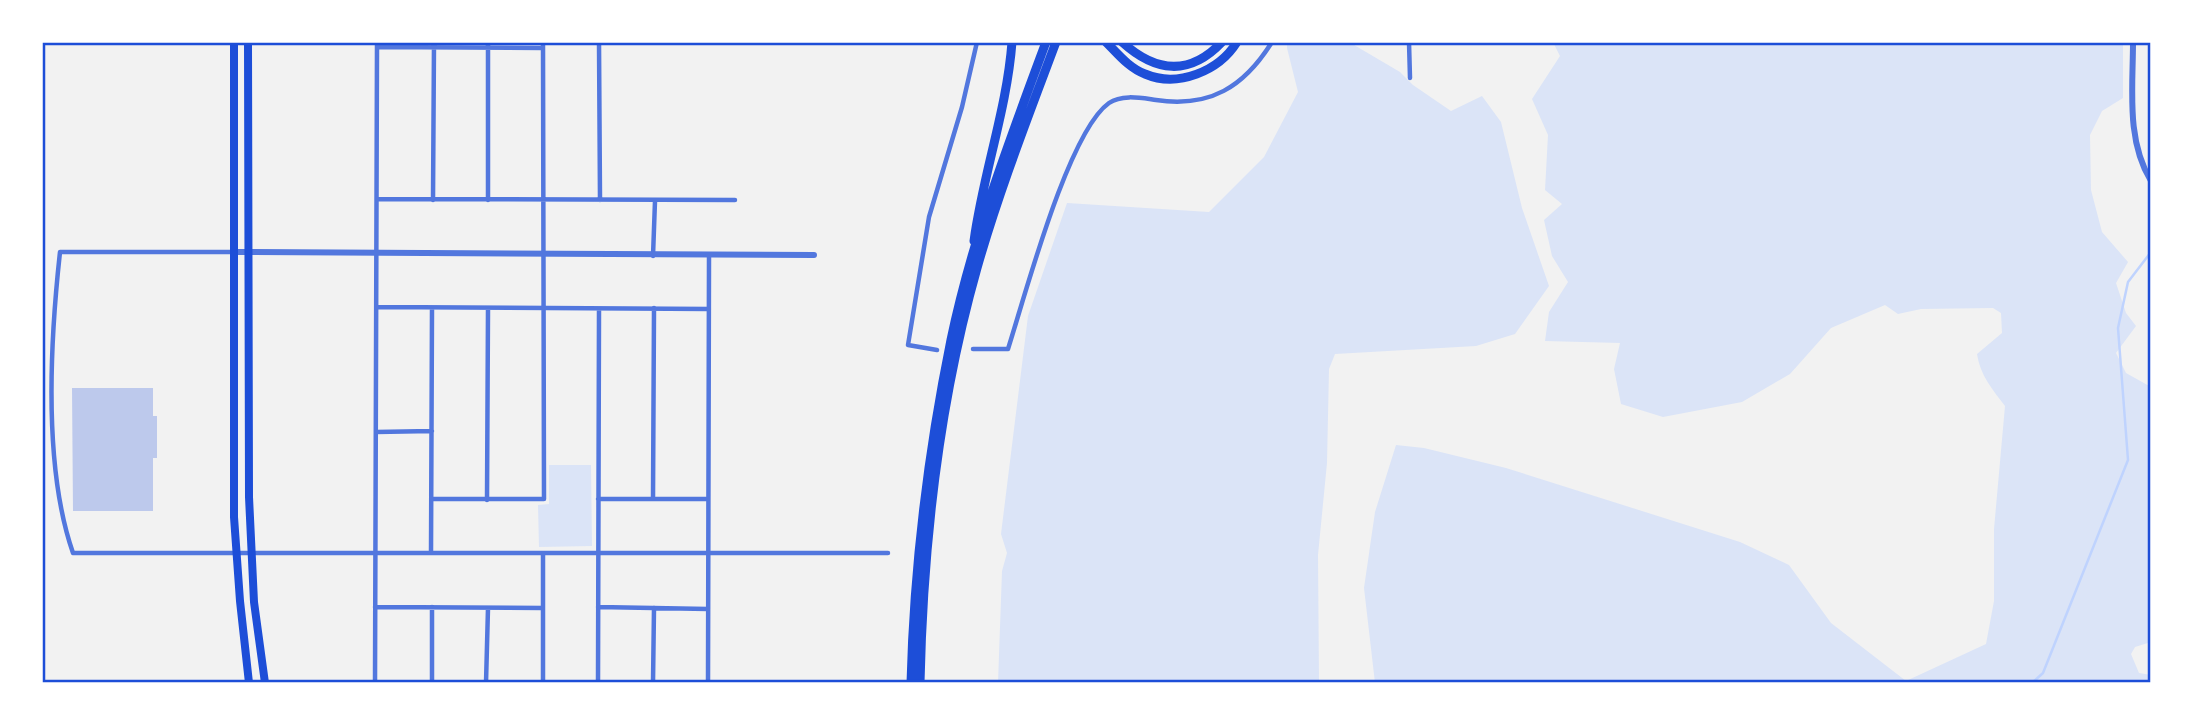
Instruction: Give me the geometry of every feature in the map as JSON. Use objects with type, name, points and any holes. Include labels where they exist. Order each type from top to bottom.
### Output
[{"type":"highway","points":[[234,42],[234,517],[249,683]]},
{"type":"highway","points":[[248,42],[250,552],[265,683]]},
{"type":"highway","points":[[970,267],[979,200],[1003,101],[1012,42]]},
{"type":"highway","points":[[911,683],[913,626],[926,487],[951,339],[998,178],[1046,42]]},
{"type":"highway","points":[[920,683],[921,625],[933,488],[959,340],[977,268],[1005,181],[1056,42]]},
{"type":"highway","points":[[1106,42],[1128,64],[1145,74],[1173,79],[1187,77],[1213,67],[1237,42]]},
{"type":"highway","points":[[1122,42],[1136,55],[1149,62],[1174,67],[1196,62],[1222,42]]},
{"type":"street","points":[[599,42],[600,200]]},
{"type":"street","points":[[937,350],[908,345],[929,217],[962,107],[977,42]]},
{"type":"street","points":[[973,349],[1008,349],[1062,184],[1085,131],[1099,113],[1111,101],[1127,97],[1175,103],[1198,101],[1219,94],[1240,82],[1259,63],[1272,42]]},
{"type":"street","points":[[1409,42],[1410,78]]},
{"type":"street","points":[[2133,42],[2134,135],[2142,166],[2151,181]]},
{"type":"street","points":[[375,683],[377,44],[543,45],[544,499],[432,499]]},
{"type":"street","points":[[488,44],[488,200]]},
{"type":"street","points":[[433,201],[434,45]]},
{"type":"street","points":[[377,199],[735,200]]},
{"type":"street","points":[[653,256],[655,201]]},
{"type":"street","points":[[814,255],[60,252],[53,320],[52,371],[61,513],[73,553],[888,553]]},
{"type":"street","points":[[708,683],[709,256]]},
{"type":"street","points":[[377,307],[709,309]]},
{"type":"street","points":[[431,553],[432,308]]},
{"type":"street","points":[[653,499],[654,308]]},
{"type":"street","points":[[487,500],[488,309]]},
{"type":"street","points":[[598,683],[599,309]]},
{"type":"street","points":[[376,432],[432,431]]},
{"type":"street","points":[[598,499],[708,499]]},
{"type":"street","points":[[542,683],[543,553]]},
{"type":"street","points":[[375,607],[543,608]]},
{"type":"street","points":[[432,607],[432,683]]},
{"type":"street","points":[[598,607],[708,609]]},
{"type":"street","points":[[486,683],[488,608]]},
{"type":"street","points":[[653,683],[654,608]]},
{"type":"shaded area","points":[[1287,42],[1349,42],[1400,72],[1413,85],[1451,111],[1482,96],[1501,122],[1522,208],[1549,286],[1515,334],[1476,346],[1335,354],[1329,369],[1327,463],[1318,555],[1319,683],[998,683],[1002,571],[1007,553],[1001,534],[1028,316],[1067,203],[1209,212],[1264,157],[1298,92]]},
{"type":"shaded area","points":[[1553,42],[2123,42],[2123,98],[2102,111],[2090,135],[2091,190],[2102,232],[2128,262],[2116,283],[2126,313],[2136,326],[2116,353],[2126,373],[2151,387],[2151,642],[2135,647],[2131,654],[2139,673],[2151,675],[2151,683],[1375,683],[1364,588],[1375,512],[1396,445],[1424,448],[1506,468],[1740,542],[1789,565],[1831,623],[1906,681],[1986,644],[1994,601],[1994,529],[2005,406],[1984,375],[1977,354],[2002,333],[2001,313],[1993,308],[1921,309],[1898,314],[1885,305],[1831,328],[1790,374],[1742,402],[1663,417],[1621,404],[1614,369],[1620,343],[1545,341],[1549,312],[1568,282],[1552,256],[1544,220],[1562,204],[1545,190],[1548,135],[1532,99],[1560,56]]},
{"type":"shaded area","points":[[549,465],[591,465],[592,546],[539,547],[538,505],[549,504]]},
{"type":"building","points":[[72,388],[153,388],[153,416],[157,416],[157,458],[153,458],[153,511],[73,511]]},
{"type":"waterway","points":[[2150,42],[2151,77]]},
{"type":"waterway","points":[[2032,683],[2043,673],[2128,460],[2118,328],[2128,282],[2151,252]]}]
